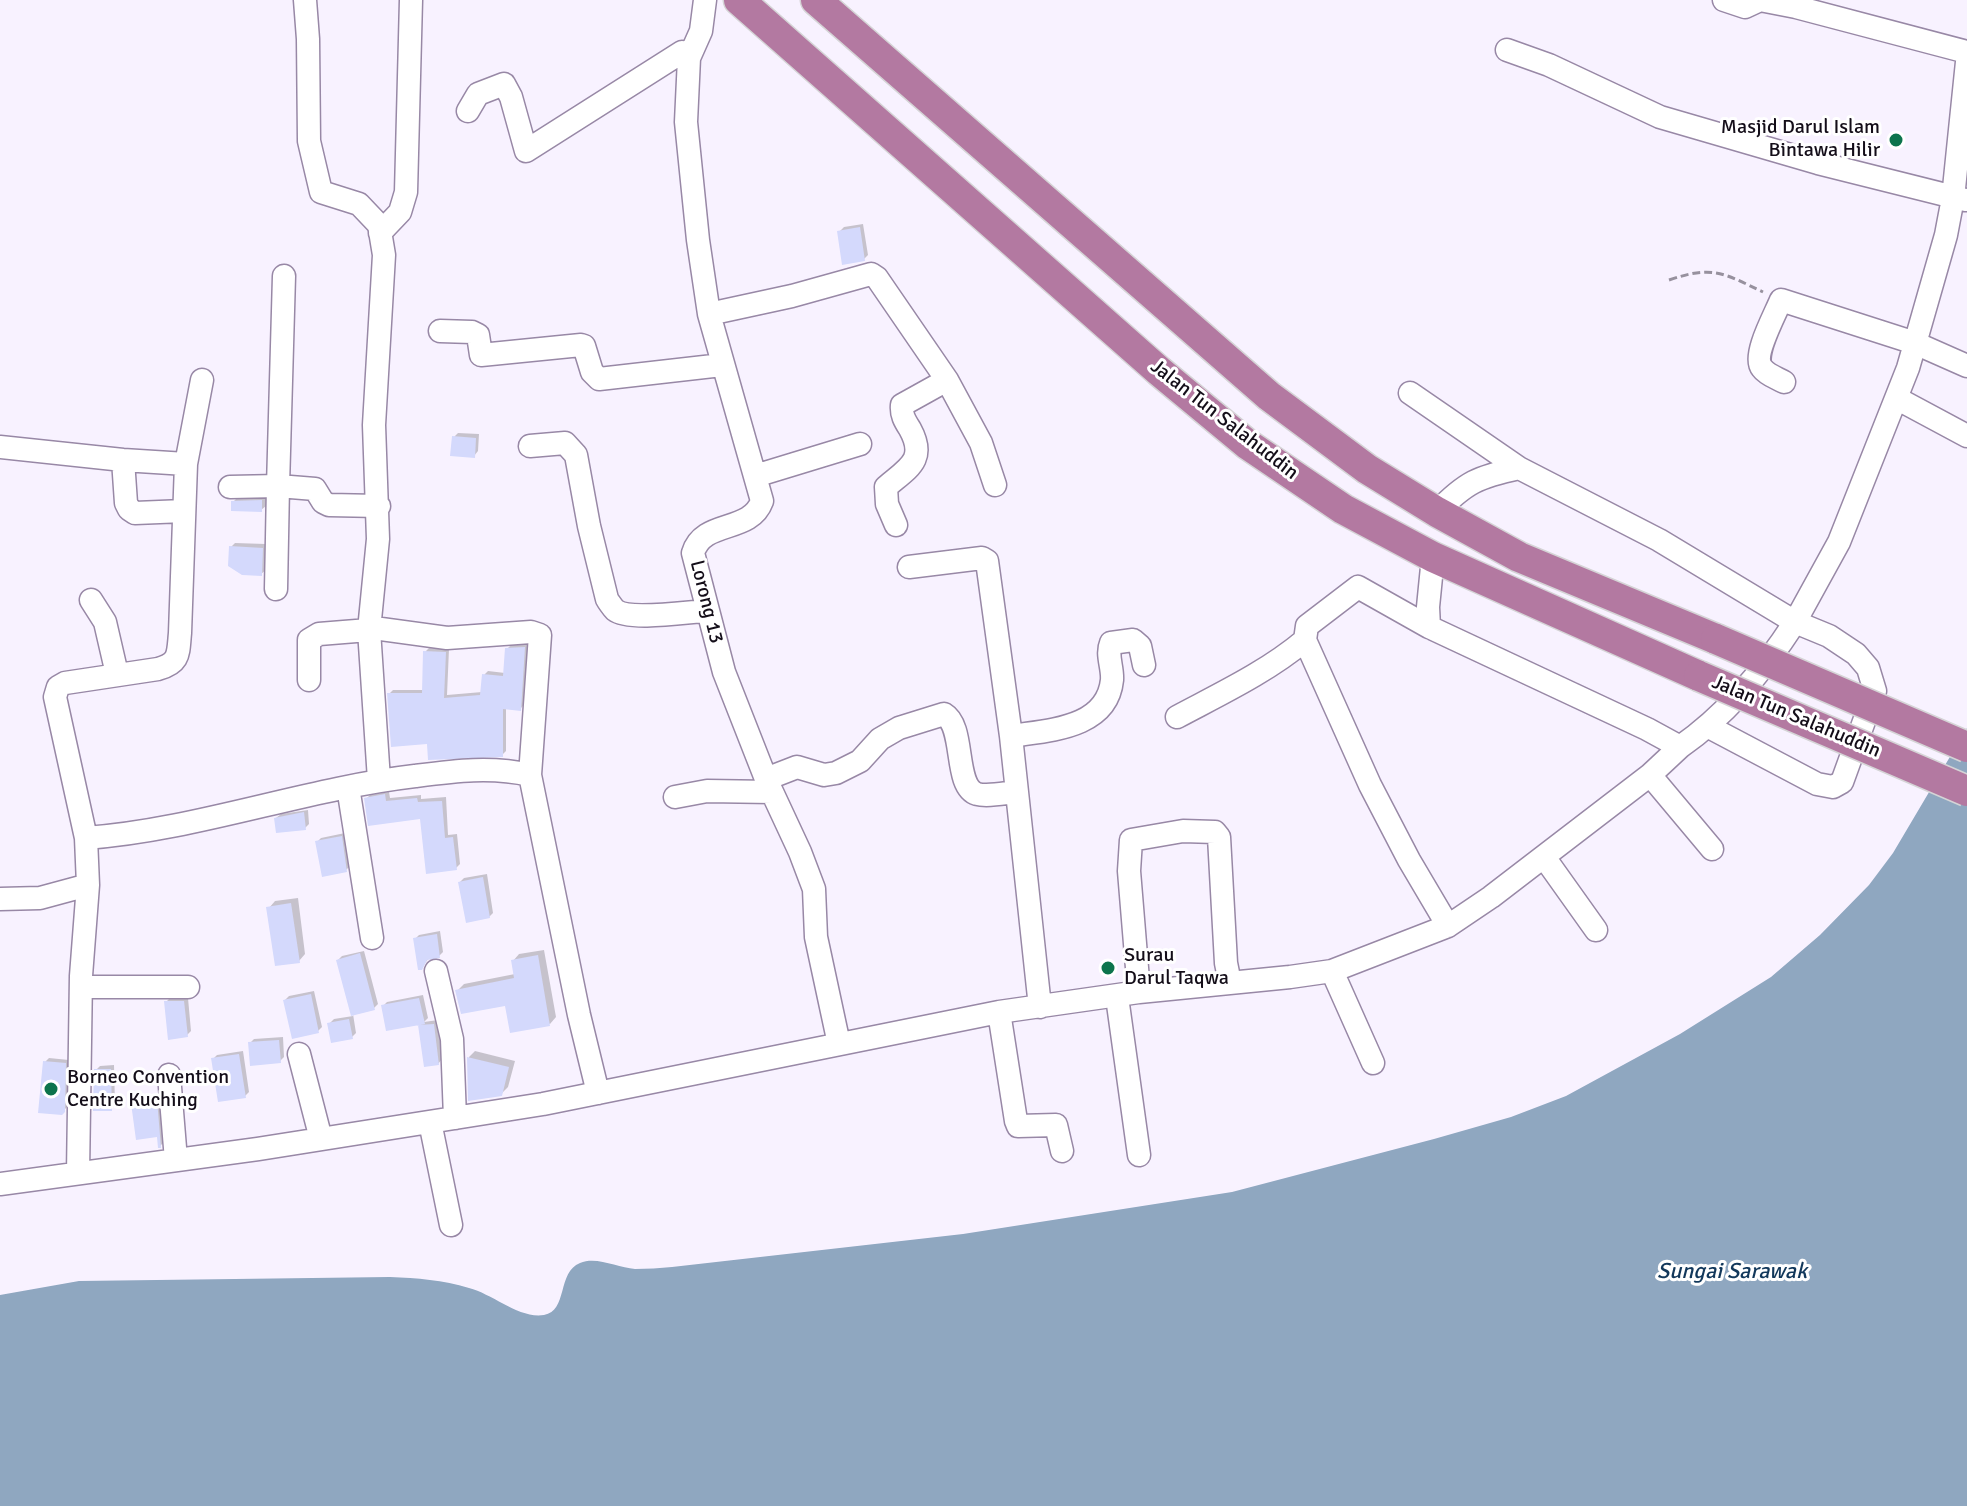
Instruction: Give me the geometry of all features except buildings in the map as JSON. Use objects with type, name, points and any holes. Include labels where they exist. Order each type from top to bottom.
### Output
[{"type":"highway","name":"Jalan Tun Salahuddin","points":[[739,0],[1159,371],[1247,444],[1343,509],[1433,557],[1967,791]]},
{"type":"highway","name":"Jalan Tun Salahuddin","points":[[816,0],[1269,396],[1367,469],[1519,557],[1967,747]]},
{"type":"street","points":[[305,0],[309,141],[321,192],[359,204],[379,225],[384,255],[374,425],[379,506],[369,630],[379,780]]},
{"type":"street","points":[[380,233],[400,212],[406,192],[411,0]]},
{"type":"street","name":"Lorong 13","points":[[705,0],[701,31],[692,51],[686,122],[709,314],[762,501],[752,517],[706,535],[697,542],[693,553],[724,672],[814,889],[816,937],[839,1044]]},
{"type":"street","points":[[1724,0],[1745,7],[1760,0],[1796,7],[1967,52]]},
{"type":"street","points":[[1507,50],[1549,65],[1660,117],[1830,166],[1960,199]]},
{"type":"street","points":[[468,111],[478,94],[504,84],[511,97],[526,151],[682,52],[692,51]]},
{"type":"street","points":[[0,1184],[455,1118],[598,1093],[999,1012],[1332,971],[1448,926],[1544,857],[1709,727],[1776,652],[1816,589],[1839,542],[1898,399],[1946,235],[1960,199],[1967,62]]},
{"type":"street","points":[[709,314],[792,296],[871,274],[877,278],[947,380],[981,443],[995,485]]},
{"type":"street","points":[[276,589],[284,276]]},
{"type":"street","points":[[1784,382],[1763,371],[1758,363],[1759,353],[1781,300],[1915,343],[1967,366]]},
{"type":"street","points":[[440,331],[478,335],[481,355],[581,345],[584,346],[592,372],[599,379],[722,365]]},
{"type":"street","points":[[78,1173],[81,987],[88,885],[86,838],[55,697],[58,687],[65,683],[158,669],[172,665],[176,659],[180,633],[186,464],[202,380]]},
{"type":"street","points":[[896,525],[887,504],[886,487],[918,456],[918,446],[904,418],[902,405],[947,380]]},
{"type":"street","points":[[1410,393],[1519,468],[1659,540],[1795,622],[1829,636],[1856,654],[1868,668],[1875,691],[1842,782],[1833,787],[1817,784],[1709,727]]},
{"type":"street","points":[[1898,399],[1967,436]]},
{"type":"street","points":[[530,446],[565,443],[576,455],[607,599],[614,609],[624,614],[638,615],[706,611]]},
{"type":"street","points":[[755,476],[860,444]]},
{"type":"street","points":[[0,447],[186,464]]},
{"type":"street","points":[[123,460],[129,509],[135,513],[184,511]]},
{"type":"street","points":[[1437,512],[1460,489],[1489,475],[1519,468]]},
{"type":"street","points":[[230,487],[315,489],[323,502],[329,505],[379,506]]},
{"type":"street","points":[[1429,627],[1433,557]]},
{"type":"street","points":[[909,567],[982,558],[987,561],[1011,736],[1040,1007]]},
{"type":"street","points":[[1448,926],[1370,785],[1305,640],[1307,626],[1358,587],[1429,627],[1680,747]]},
{"type":"street","points":[[91,600],[105,622],[117,674]]},
{"type":"street","points":[[309,680],[309,640],[319,634],[381,629],[447,638],[531,632],[540,635],[530,775],[598,1093]]},
{"type":"street","points":[[1011,736],[1069,728],[1101,707],[1109,693],[1113,676],[1108,651],[1111,643],[1133,640],[1140,646],[1144,665]]},
{"type":"street","points":[[1177,717],[1235,686],[1305,640]]},
{"type":"street","points":[[675,797],[769,785],[797,767],[824,775],[836,773],[860,761],[880,739],[899,728],[944,714],[950,717],[954,727],[967,785],[974,793],[1016,792]]},
{"type":"street","points":[[86,838],[152,829],[379,780],[472,769],[504,769],[530,775]]},
{"type":"street","points":[[1650,775],[1712,849]]},
{"type":"street","points":[[348,787],[372,938]]},
{"type":"street","points":[[1139,1155],[1128,994],[1131,840],[1183,831],[1215,832],[1219,837],[1226,963],[1230,983]]},
{"type":"street","points":[[1544,857],[1596,930]]},
{"type":"street","points":[[0,899],[40,898],[88,885]]},
{"type":"street","points":[[436,971],[452,1039],[455,1118]]},
{"type":"street","points":[[1332,971],[1373,1063]]},
{"type":"street","points":[[81,987],[188,987]]},
{"type":"street","points":[[999,1012],[1018,1126],[1056,1125],[1062,1151]]},
{"type":"street","points":[[299,1054],[321,1139]]},
{"type":"street","points":[[169,1075],[176,1160]]},
{"type":"street","points":[[430,1122],[451,1225]]},
{"type":"path","points":[[1669,280],[1698,270],[1723,273],[1781,300]]},
{"type":"water","name":"Sungai Sarawak","points":[[1967,728],[1967,1506],[0,1506],[0,1295],[79,1281],[390,1277],[459,1285],[516,1310],[544,1315],[557,1306],[568,1274],[587,1261],[635,1269],[658,1268],[963,1234],[1232,1192],[1511,1117],[1566,1096],[1680,1034],[1771,977],[1820,935],[1869,885],[1893,853]]},
{"type":"place","name":"Masjid Darul Islam Bintawa Hilir","points":[[1896,140]]},
{"type":"place","name":"Surau Darul Taqwa","points":[[1108,968]]},
{"type":"place","name":"Borneo Convention Centre Kuching","points":[[51,1089]]}]
